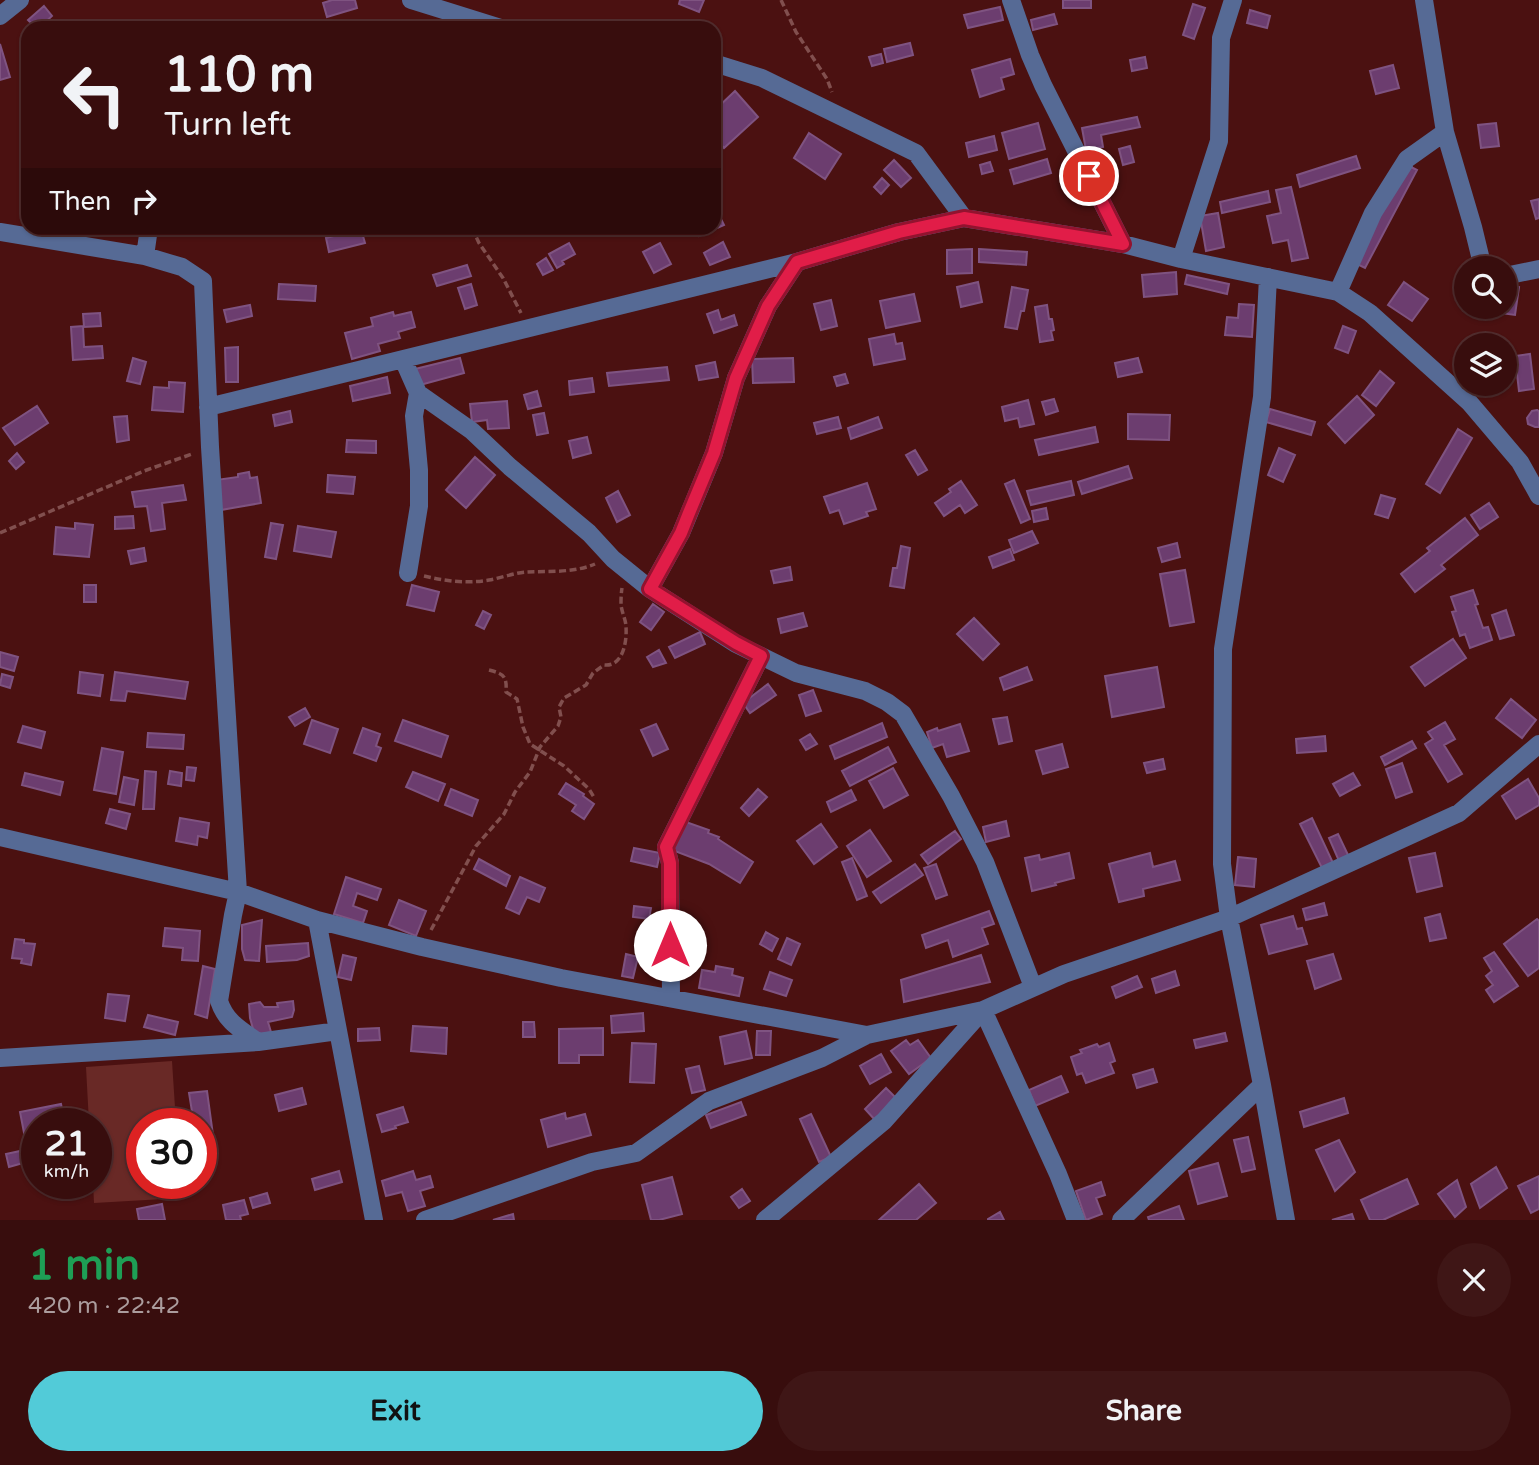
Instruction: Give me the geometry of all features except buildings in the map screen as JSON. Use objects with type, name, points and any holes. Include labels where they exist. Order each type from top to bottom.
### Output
[{"type":"street","points":[[411,0],[478,21]]},
{"type":"street","points":[[1011,0],[1043,85],[1123,244]]},
{"type":"street","points":[[1181,259],[1219,141],[1221,38],[1233,0]]},
{"type":"street","points":[[1424,0],[1446,132],[1480,256]]},
{"type":"street","points":[[721,64],[762,78],[916,153],[964,218]]},
{"type":"street","points":[[1338,292],[1373,213],[1407,159],[1446,132]]},
{"type":"street","points":[[208,407],[797,262],[899,232],[964,218],[1123,244],[1338,292],[1370,313],[1469,402],[1520,462],[1539,496]]},
{"type":"street","points":[[0,232],[145,256],[183,267],[203,281],[210,447],[239,892],[219,1000],[223,1013],[233,1024],[258,1042]]},
{"type":"street","points":[[145,256],[148,235]]},
{"type":"street","points":[[650,589],[686,522],[714,453],[736,378],[768,306],[797,262]]},
{"type":"street","points":[[1517,274],[1539,269]]},
{"type":"street","points":[[1268,277],[1262,397],[1223,649],[1222,864],[1229,918],[1286,1220]]},
{"type":"street","points":[[403,359],[418,393],[472,430],[510,467],[589,533],[613,559],[650,589],[761,656],[796,673],[865,691],[887,702],[903,715],[957,807],[985,862],[1033,987]]},
{"type":"street","points":[[408,573],[419,506],[414,415],[418,393]]},
{"type":"street","points":[[670,998],[670,863],[666,847],[761,656]]},
{"type":"street","points":[[425,1220],[592,1163],[636,1153],[709,1101],[822,1058],[867,1035],[983,1010],[1064,974],[1229,918],[1459,813],[1539,744]]},
{"type":"street","points":[[0,837],[239,892],[317,920],[422,947],[561,978],[867,1035]]},
{"type":"street","points":[[317,920],[374,1220]]},
{"type":"street","points":[[765,1220],[884,1121],[983,1010]]},
{"type":"street","points":[[983,1010],[1058,1174],[1076,1220]]},
{"type":"street","points":[[0,1058],[258,1042],[338,1031]]},
{"type":"street","points":[[1127,1217],[1262,1084]]},
{"type":"path","points":[[781,0],[796,32],[827,79],[842,116]]},
{"type":"path","points":[[475,235],[503,278],[528,328]]},
{"type":"path","points":[[0,533],[144,471],[210,447]]},
{"type":"path","points":[[408,573],[450,582],[485,581],[524,572],[583,569],[613,559],[622,582],[621,607],[626,625],[625,643],[620,659],[610,665],[604,664],[593,673],[586,685],[564,698],[559,707],[562,717],[558,726],[538,750],[530,772],[515,792],[504,814],[476,846],[422,947]]},
{"type":"path","points":[[489,670],[502,674],[507,681],[506,692],[517,699],[530,744],[565,766],[589,789],[595,799]]},
{"type":"shaded area","points":[[172,1061],[175,1108],[126,1108],[126,1199],[164,1199],[94,1203],[94,1199],[112,1199],[112,1108],[88,1108],[86,1067]]},
{"type":"route","points":[[670,945],[670,863],[666,847],[761,656],[650,589],[681,533],[714,453],[736,378],[768,306],[797,262],[899,232],[964,218],[1123,244],[1089,176]]}]
